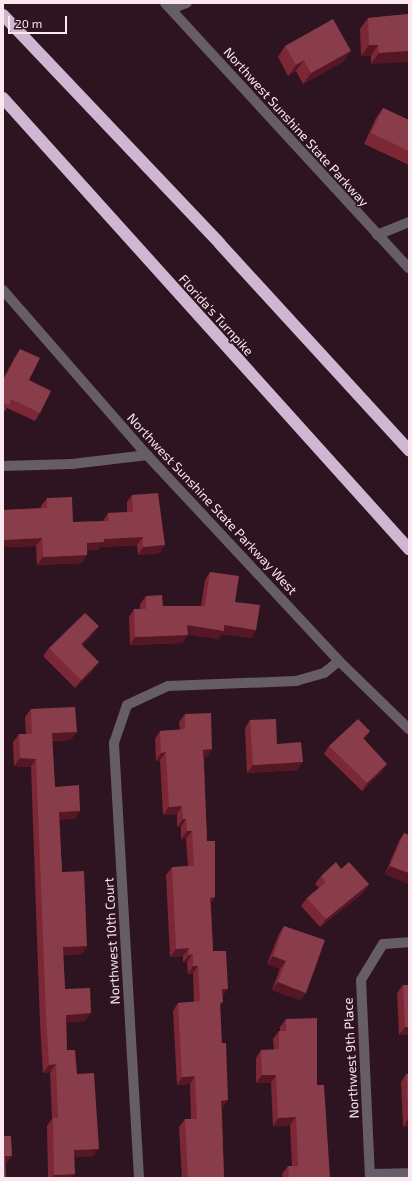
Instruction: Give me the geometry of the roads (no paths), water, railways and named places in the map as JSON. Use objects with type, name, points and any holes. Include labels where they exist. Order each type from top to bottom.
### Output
[{"type":"highway","points":[[3,15],[220,244],[409,450]]},
{"type":"highway","name":"Florida's Turnpike","points":[[3,98],[409,549]]},
{"type":"street","points":[[168,6],[188,3]]},
{"type":"street","name":"Northwest Sunshine State Parkway","points":[[168,6],[409,268]]},
{"type":"street","points":[[377,234],[409,222]]},
{"type":"street","name":"Northwest Sunshine State Parkway West","points":[[3,290],[147,455],[339,660],[409,729]]},
{"type":"street","points":[[3,466],[72,464],[147,455]]},
{"type":"street","name":"Northwest 10th Court","points":[[139,1178],[114,743],[127,705],[168,686],[296,681],[324,673],[339,660]]},
{"type":"street","name":"Northwest 9th Place","points":[[370,1176],[361,980],[383,944],[409,942]]},
{"type":"street","points":[[370,1176],[409,1173]]}]
